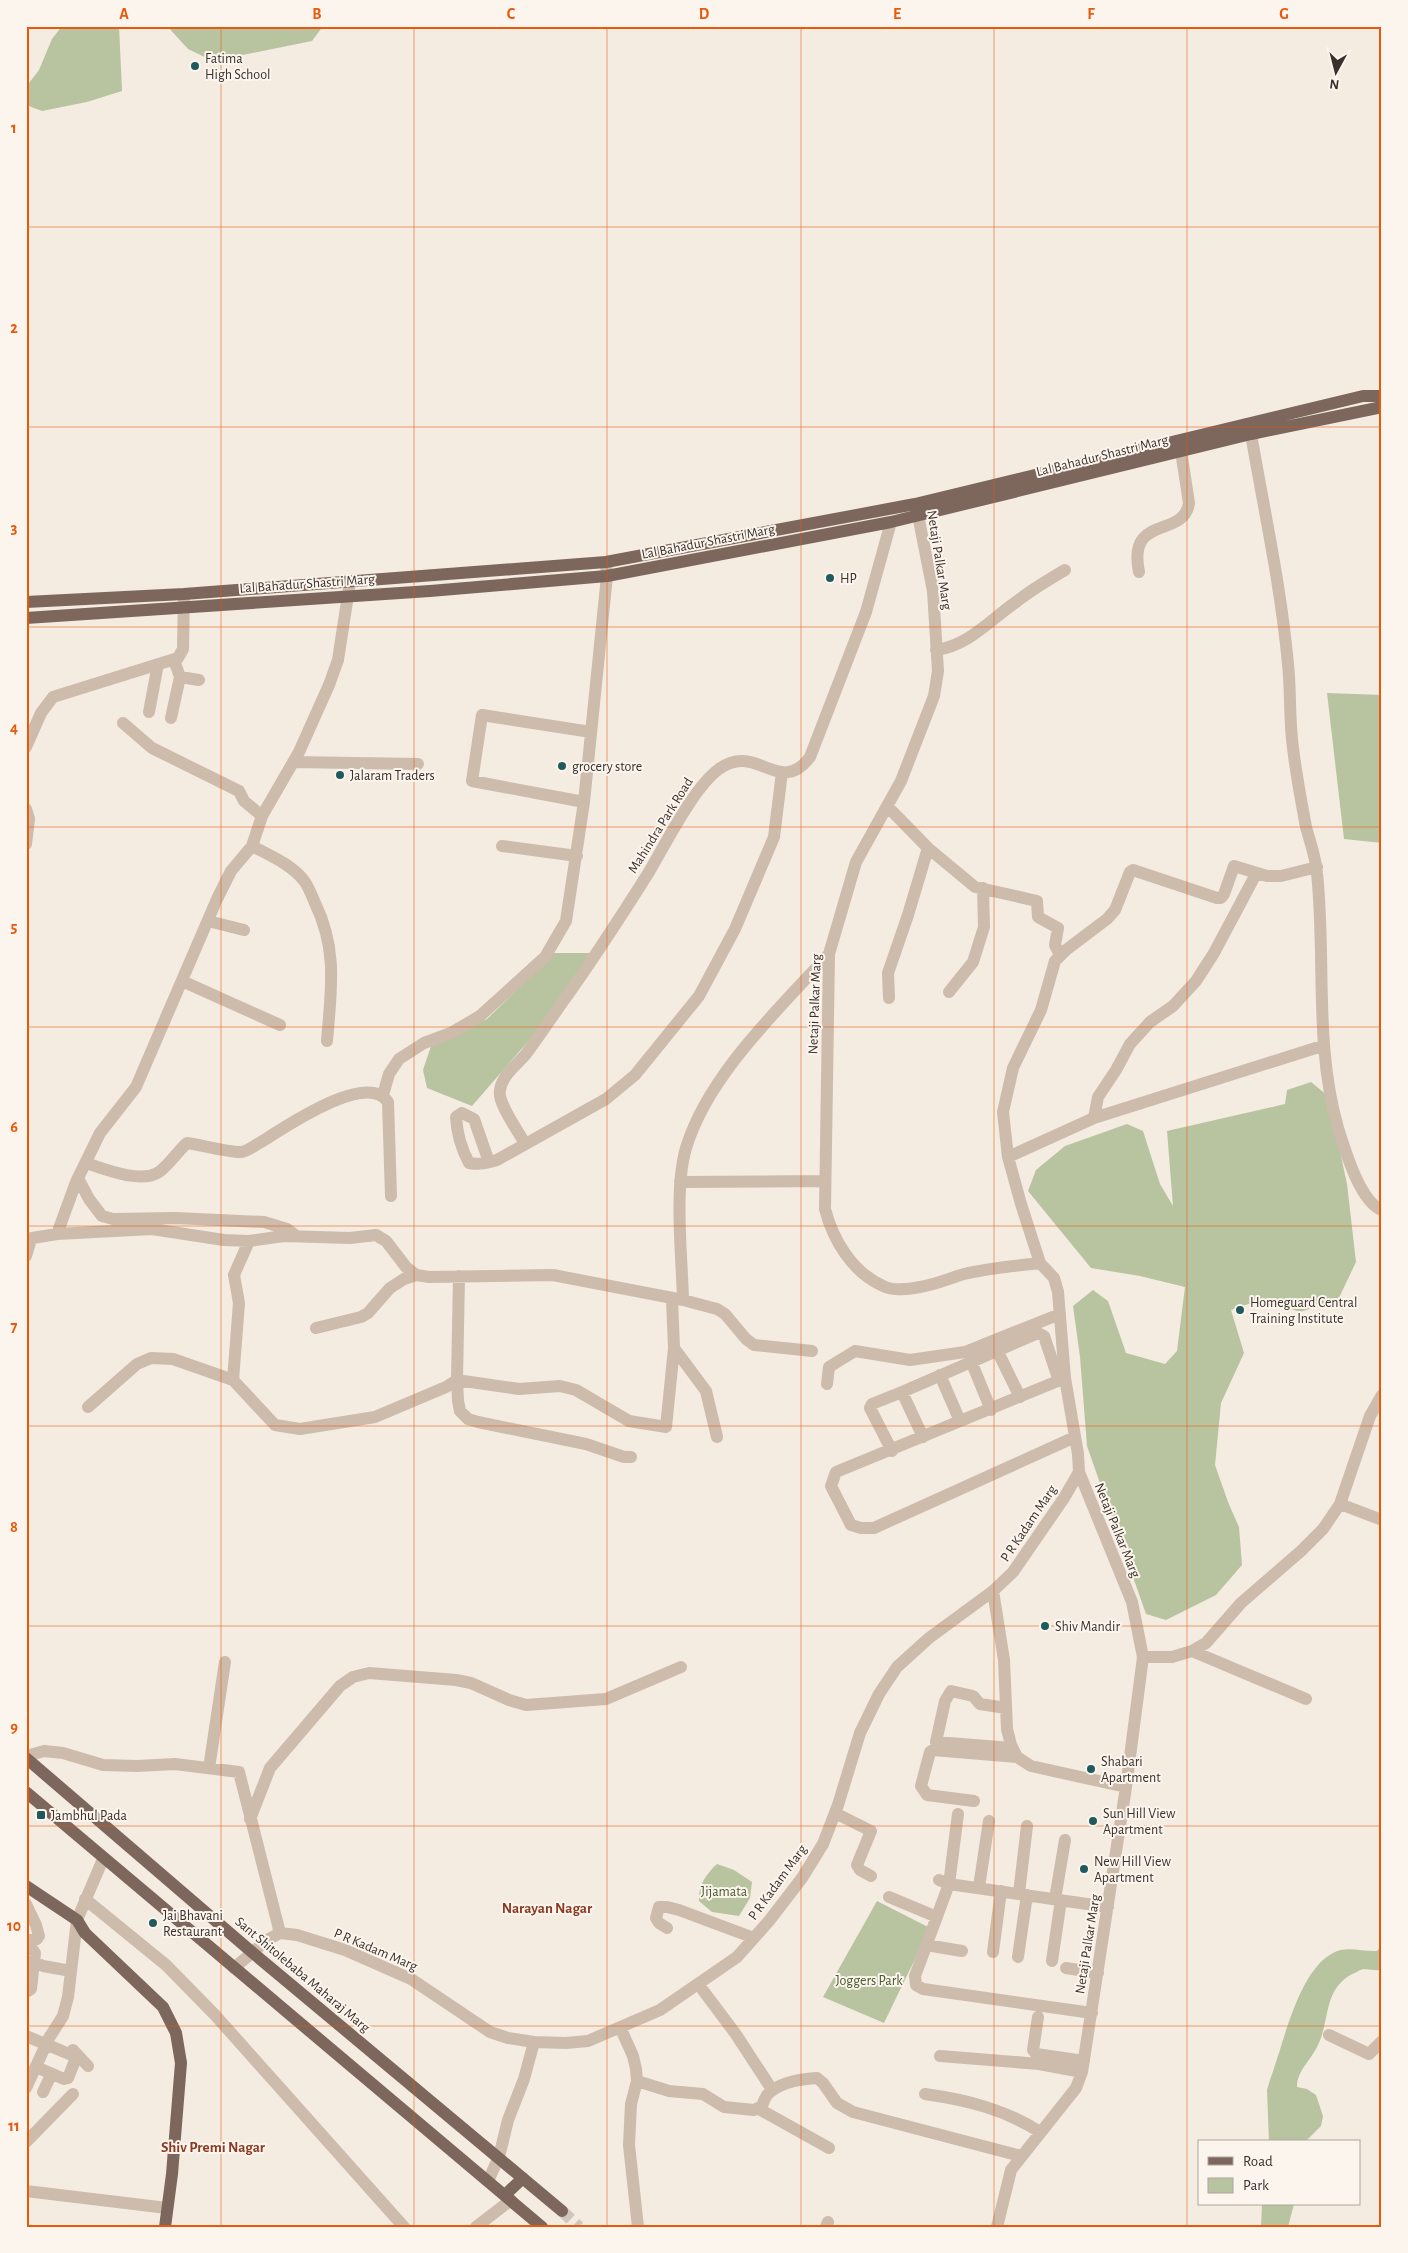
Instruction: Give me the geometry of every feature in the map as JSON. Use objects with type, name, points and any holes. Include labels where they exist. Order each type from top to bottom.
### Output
[{"type":"main road","name":"Lal Bahadur Shastri Marg","points":[[26,602],[184,594],[606,562],[758,533],[916,509],[1181,451],[1363,396],[1382,396]]},
{"type":"main road","points":[[1363,396],[1367,409]]},
{"type":"main road","name":"Lal Bahadur Shastri Marg","points":[[26,618],[607,576],[891,522],[916,509],[1249,429],[1382,407]]},
{"type":"main road","points":[[758,533],[760,547]]},
{"type":"main road","points":[[531,568],[533,582]]},
{"type":"main road","points":[[97,598],[99,613]]},
{"type":"main road","name":"Sant Shitolebaba Maharaj Marg","points":[[26,1757],[253,1952],[562,2211]]},
{"type":"main road","points":[[26,1792],[103,1859],[542,2227]]},
{"type":"main road","points":[[26,1886],[77,1920],[85,1933],[163,2007],[176,2033],[181,2063],[165,2227]]},
{"type":"main road","points":[[508,2198],[523,2178]]},
{"type":"street","points":[[1249,429],[1276,578],[1288,663],[1292,744],[1296,770],[1305,821],[1317,867],[1321,927],[1320,993],[1322,1046],[1338,1127],[1362,1192],[1373,1207],[1382,1210]]},
{"type":"street","points":[[1139,572],[1135,555],[1151,530],[1172,524],[1184,518],[1188,511],[1189,503],[1181,451]]},
{"type":"street","name":"Netaji Palkar Marg","points":[[916,509],[932,591],[938,671],[934,696],[901,781],[856,862],[829,954],[825,1209],[830,1229],[838,1245],[864,1274],[884,1287],[901,1289],[922,1287],[965,1274],[1040,1263]]},
{"type":"street","points":[[489,1162],[606,1099],[635,1075],[699,996],[735,929],[774,837],[782,772],[802,768],[810,758],[866,612],[891,522]]},
{"type":"street","points":[[383,1095],[389,1074],[400,1059],[424,1043],[451,1033],[480,1016],[545,957],[566,921],[584,802],[607,576],[606,562]]},
{"type":"street","points":[[936,650],[953,647],[970,638],[986,623],[1025,595],[1065,570]]},
{"type":"street","points":[[57,1234],[78,1178],[100,1133],[136,1087],[208,921],[232,871],[252,846],[262,816],[294,762],[329,685],[338,660],[350,582]]},
{"type":"street","points":[[26,747],[41,713],[53,697],[174,660],[181,654],[183,649],[184,594]]},
{"type":"street","points":[[171,718],[180,677],[174,660]]},
{"type":"street","points":[[149,712],[158,664]]},
{"type":"street","points":[[180,677],[199,680]]},
{"type":"street","points":[[584,802],[472,781],[482,715],[591,732]]},
{"type":"street","points":[[123,723],[152,748],[239,790],[244,801],[262,816]]},
{"type":"street","name":"Mahindra Park Road","points":[[525,1144],[503,1104],[499,1093],[502,1081],[525,1054],[607,940],[703,783],[730,761],[743,760],[776,772],[782,772]]},
{"type":"street","points":[[294,762],[418,764]]},
{"type":"street","points":[[887,806],[928,848],[975,887],[1037,901],[1038,917],[1058,928],[1055,945],[1060,955]]},
{"type":"street","points":[[26,809],[29,819],[26,844]]},
{"type":"street","points":[[252,846],[286,864],[305,881],[325,924],[331,952],[332,983],[327,1041]]},
{"type":"street","points":[[502,846],[576,856]]},
{"type":"street","points":[[889,998],[888,973],[928,848]]},
{"type":"street","points":[[1062,1379],[1060,1314],[1054,1278],[1040,1263],[1008,1157],[1004,1112],[1013,1068],[1041,1010],[1055,961],[1060,955],[1108,919],[1115,910],[1133,870],[1221,898],[1234,866],[1256,874],[1280,876],[1317,867]]},
{"type":"street","points":[[1094,1118],[1098,1097],[1130,1044],[1150,1022],[1174,1006],[1196,981],[1214,953],[1256,874]]},
{"type":"street","points":[[949,992],[973,962],[984,927],[983,888]]},
{"type":"street","points":[[208,921],[244,930]]},
{"type":"street","points":[[88,1407],[137,1364],[151,1358],[173,1359],[233,1380],[275,1425],[300,1429],[375,1417],[446,1387],[457,1380],[519,1389],[560,1386],[576,1390],[629,1421],[666,1427],[677,1300],[680,1182],[686,1149],[699,1117],[725,1073],[759,1030],[829,954]]},
{"type":"street","points":[[182,980],[280,1025]]},
{"type":"street","points":[[1008,1157],[1094,1118],[1322,1046]]},
{"type":"street","points":[[86,1163],[125,1175],[144,1175],[159,1172],[187,1143],[241,1152],[333,1101],[352,1094],[375,1092],[383,1095],[388,1102],[392,1196]]},
{"type":"street","points":[[78,1178],[89,1200],[102,1216],[113,1219],[176,1218],[264,1222],[287,1229],[296,1236]]},
{"type":"street","points":[[680,1182],[825,1181]]},
{"type":"street","points":[[26,1256],[29,1239],[57,1234],[152,1229],[224,1240],[249,1241],[296,1236],[382,1237],[406,1267],[416,1275]]},
{"type":"street","points":[[233,1380],[240,1303],[234,1275],[249,1241]]},
{"type":"street","points":[[316,1328],[361,1317],[368,1313],[390,1288],[404,1279],[416,1275],[428,1277],[553,1275],[717,1309],[726,1314],[746,1339],[754,1345],[812,1351]]},
{"type":"street","points":[[459,1276],[457,1380],[460,1410],[468,1419],[586,1444],[624,1457],[631,1457]]},
{"type":"street","points":[[827,1384],[829,1367],[855,1351],[910,1360],[965,1352],[1060,1314]]},
{"type":"street","points":[[892,1451],[870,1408],[872,1404],[1038,1333],[1044,1336],[1062,1379],[1075,1437],[1079,1472]]},
{"type":"street","points":[[674,1348],[706,1391],[717,1437]]},
{"type":"street","points":[[997,1350],[1020,1397]]},
{"type":"street","points":[[971,1361],[991,1410]]},
{"type":"street","points":[[940,1375],[960,1421]]},
{"type":"street","points":[[1062,1379],[892,1451],[836,1472],[831,1486],[851,1525],[861,1528],[874,1528],[1075,1437]]},
{"type":"street","points":[[902,1392],[923,1438]]},
{"type":"street","points":[[1143,1657],[1172,1657],[1192,1651],[1206,1643],[1241,1603],[1301,1551],[1323,1529],[1340,1504],[1370,1416],[1382,1395]]},
{"type":"street","name":"Netaji Palkar Marg","points":[[997,2227],[1011,2170],[1076,2088],[1083,2066],[1126,1787],[1143,1657],[1132,1602],[1079,1472]]},
{"type":"street","name":"P R Kadam Marg","points":[[280,1933],[297,1934],[344,1950],[411,1979],[490,2032],[508,2038],[534,2042],[566,2043],[588,2041],[660,2010],[699,1985],[737,1957],[802,1878],[823,1844],[860,1732],[897,1667],[929,1638],[993,1591],[1013,1572],[1064,1498],[1079,1472]]},
{"type":"street","points":[[1340,1504],[1382,1520]]},
{"type":"street","points":[[993,1591],[1004,1660],[1007,1729],[1015,1752],[1030,1766],[1126,1787]]},
{"type":"street","points":[[1192,1651],[1306,1699]]},
{"type":"street","points":[[209,1768],[225,1662]]},
{"type":"street","points":[[250,1819],[270,1768],[340,1686],[353,1677],[369,1674],[456,1680],[471,1683],[509,1700],[526,1705],[606,1699],[681,1668]]},
{"type":"street","points":[[1006,1708],[980,1704],[973,1696],[951,1691],[945,1701],[936,1742],[1015,1752]]},
{"type":"street","points":[[974,1801],[927,1795],[921,1786],[930,1752],[933,1750],[1015,1752]]},
{"type":"street","points":[[26,1757],[44,1751],[63,1753],[103,1765],[175,1764],[239,1772],[280,1933],[234,1968]]},
{"type":"street","points":[[835,1812],[871,1831],[857,1865],[860,1870],[871,1876]]},
{"type":"street","points":[[958,1814],[937,1917],[915,1976],[916,1984],[923,1989],[1092,2013]]},
{"type":"street","points":[[979,1887],[989,1821]]},
{"type":"street","points":[[1018,1956],[1027,1826]]},
{"type":"street","points":[[1052,1961],[1065,1840]]},
{"type":"street","points":[[26,2088],[47,2041],[63,2016],[68,1997],[77,1920],[103,1859]]},
{"type":"street","points":[[944,1882],[1108,1907]]},
{"type":"street","points":[[993,1952],[1001,1891]]},
{"type":"street","points":[[890,1897],[937,1917]]},
{"type":"street","points":[[85,1899],[166,1965],[215,2016],[404,2227]]},
{"type":"street","points":[[26,1904],[30,1920],[39,1936],[37,1939],[26,1941]]},
{"type":"street","points":[[667,1928],[659,1924],[656,1918],[659,1907],[679,1910],[754,1938]]},
{"type":"street","points":[[926,1945],[962,1951]]},
{"type":"street","points":[[26,1949],[32,1950],[36,1954],[31,1989],[26,1992]]},
{"type":"street","points":[[35,1962],[43,1966],[71,1971]]},
{"type":"street","points":[[1066,1968],[1098,1973]]},
{"type":"street","points":[[699,1985],[735,2032],[769,2085]]},
{"type":"street","points":[[1038,2017],[1033,2050],[1036,2054],[1083,2066]]},
{"type":"street","points":[[620,2027],[633,2056],[637,2081],[631,2104],[629,2145],[638,2227]]},
{"type":"street","points":[[1329,2035],[1370,2054],[1382,2041]]},
{"type":"street","points":[[26,2036],[71,2048],[88,2066]]},
{"type":"street","points":[[36,2067],[51,2075],[64,2079],[68,2078],[76,2058],[47,2041]]},
{"type":"street","points":[[488,2181],[499,2158],[508,2120],[524,2079],[534,2042]]},
{"type":"street","points":[[940,2056],[1083,2066]]},
{"type":"street","points":[[43,2092],[51,2075]]},
{"type":"street","points":[[759,2109],[767,2095],[782,2086],[803,2079],[817,2078],[824,2083],[837,2103],[852,2112],[1021,2156]]},
{"type":"street","points":[[637,2081],[669,2091],[703,2094],[724,2107],[742,2110],[759,2109],[829,2148]]},
{"type":"street","points":[[26,2142],[73,2094]]},
{"type":"street","points":[[925,2094],[967,2100],[1022,2121],[1040,2132]]},
{"type":"street","points":[[26,2190],[167,2208]]},
{"type":"street","points":[[476,2227],[508,2198]]},
{"type":"green space","points":[[62,26],[119,26],[122,91],[87,102],[42,111],[26,105],[26,87],[39,70],[52,39]]},
{"type":"green space","points":[[167,26],[323,26],[312,41],[213,61],[188,49]]},
{"type":"green space","points":[[1327,693],[1382,695],[1382,843],[1344,839]]},
{"type":"green space","points":[[551,953],[593,953],[538,1030],[472,1106],[427,1088],[423,1070],[431,1046],[487,1019],[547,961]]},
{"type":"green space","points":[[1311,1082],[1328,1096],[1347,1184],[1356,1262],[1338,1300],[1300,1312],[1263,1299],[1231,1310],[1244,1353],[1221,1403],[1215,1465],[1239,1527],[1242,1565],[1216,1595],[1166,1620],[1146,1614],[1087,1446],[1080,1357],[1073,1306],[1093,1290],[1108,1301],[1126,1353],[1165,1364],[1177,1351],[1185,1287],[1140,1276],[1091,1268],[1028,1191],[1036,1170],[1065,1146],[1127,1124],[1143,1131],[1160,1184],[1173,1206],[1167,1131],[1285,1104],[1287,1090]]},
{"type":"green space","name":"Jijamata","points":[[717,1864],[734,1870],[752,1882],[750,1898],[739,1916],[712,1912],[699,1901],[700,1890],[704,1881]]},
{"type":"green space","name":"Joggers Park","points":[[877,1901],[930,1928],[884,2023],[823,1997]]},
{"type":"green space","points":[[1382,1944],[1382,1970],[1362,1969],[1352,1974],[1342,1981],[1331,1997],[1317,2047],[1299,2076],[1297,2087],[1307,2089],[1316,2095],[1323,2116],[1321,2126],[1307,2140],[1269,2140],[1267,2090],[1294,2009],[1311,1974],[1322,1961],[1340,1950],[1377,1951]]},
{"type":"green space","points":[[1262,2206],[1293,2206],[1288,2227],[1261,2227]]},
{"type":"tunnel","points":[[562,2211],[579,2227]]},
{"type":"place","name":"Fatima High School","points":[[195,66]]},
{"type":"place","name":"HP","points":[[830,578]]},
{"type":"place","name":"grocery store","points":[[562,766]]},
{"type":"place","name":"Jalaram Traders","points":[[340,775]]},
{"type":"place","name":"Homeguard Central Training Institute","points":[[1240,1310]]},
{"type":"place","name":"Shiv Mandir","points":[[1045,1626]]},
{"type":"place","name":"Shabari Apartment","points":[[1091,1769]]},
{"type":"place","name":"Jambhul Pada","points":[[41,1815]]},
{"type":"place","name":"Sun Hill View Apartment","points":[[1093,1821]]},
{"type":"place","name":"New Hill View Apartment","points":[[1084,1869]]},
{"type":"place","name":"Jai Bhavani Restaurant","points":[[153,1923]]},
{"type":"district","name":"Narayan Nagar","points":[[547,1908]]},
{"type":"district","name":"Shiv Premi Nagar","points":[[213,2147]]}]
